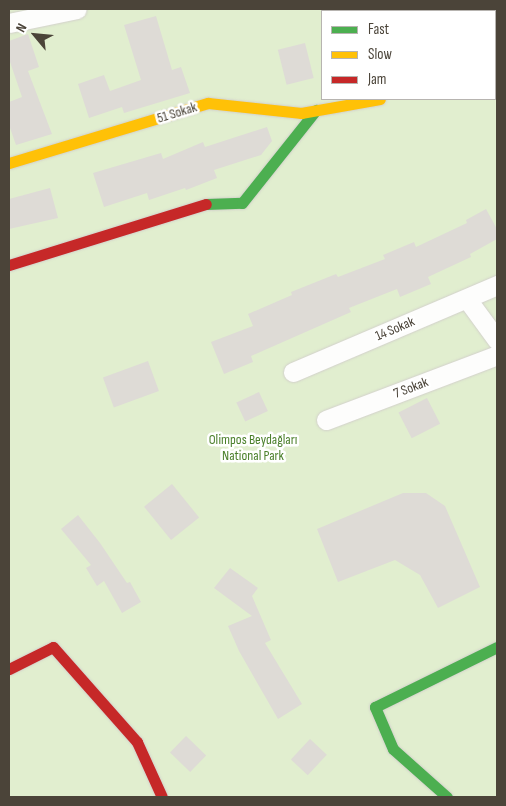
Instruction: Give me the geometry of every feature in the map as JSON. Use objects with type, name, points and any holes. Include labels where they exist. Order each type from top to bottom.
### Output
[{"type":"street","points":[[9,23],[77,9]]},
{"type":"street","name":"51 Sokak","points":[[9,163],[208,103],[302,113],[374,100]]},
{"type":"street","points":[[9,265],[206,204],[242,203],[316,110]]},
{"type":"street","name":"14 Sokak","points":[[293,372],[497,285]]},
{"type":"street","points":[[467,299],[497,340]]},
{"type":"street","name":"7 Sokak","points":[[326,420],[497,356]]},
{"type":"street","points":[[9,669],[53,647],[137,742],[162,797]]},
{"type":"street","points":[[447,797],[393,749],[375,707],[497,647]]},
{"type":"green space","name":"Olimpos Beydağları National Park","points":[[9,9],[497,9],[497,797],[9,797]]},
{"type":"building","points":[[156,16],[172,70],[181,67],[190,93],[124,113],[122,107],[89,118],[78,84],[104,75],[110,91],[141,80],[124,25]]},
{"type":"building","points":[[28,34],[39,67],[28,71],[52,134],[16,145],[9,125],[9,102],[22,97],[9,59],[9,41]]},
{"type":"building","points":[[305,43],[314,78],[287,85],[278,50]]},
{"type":"building","points":[[267,127],[272,141],[261,155],[214,170],[217,178],[186,190],[185,188],[149,200],[147,193],[104,207],[93,173],[161,153],[163,159],[203,142],[205,147]]},
{"type":"building","points":[[50,188],[58,218],[9,229],[9,199]]},
{"type":"building","points":[[486,209],[497,229],[497,239],[470,254],[471,257],[428,277],[431,284],[400,297],[397,289],[349,308],[351,312],[251,356],[253,362],[224,374],[211,342],[253,326],[248,314],[292,295],[291,292],[336,274],[338,277],[385,259],[383,255],[414,242],[416,247],[467,223],[466,220]]},
{"type":"building","points":[[148,361],[159,391],[114,407],[103,377]]},
{"type":"building","points":[[259,392],[268,411],[245,422],[236,403]]},
{"type":"building","points":[[427,398],[440,424],[412,438],[398,413]]},
{"type":"building","points":[[172,484],[199,517],[171,540],[144,507]]},
{"type":"building","points":[[403,493],[426,493],[445,506],[480,587],[438,608],[420,575],[395,560],[338,582],[317,529]]},
{"type":"building","points":[[78,515],[127,583],[130,582],[141,602],[122,613],[104,581],[97,586],[86,568],[91,565],[61,529]]},
{"type":"building","points":[[230,568],[258,588],[252,596],[271,640],[265,643],[302,704],[278,719],[239,651],[228,626],[252,616],[214,588]]},
{"type":"building","points":[[186,736],[206,755],[190,772],[170,753]]},
{"type":"building","points":[[310,739],[327,755],[308,775],[291,759]]},
{"type":"traffic: fast","points":[[206,204],[242,203],[316,110]]},
{"type":"traffic: fast","points":[[447,797],[393,749],[375,707],[497,647]]},
{"type":"traffic: slow","points":[[9,163],[208,103],[301,113],[374,100]]},
{"type":"traffic: jam","points":[[9,265],[206,204]]},
{"type":"traffic: jam","points":[[9,669],[53,647],[137,742],[162,797]]}]
